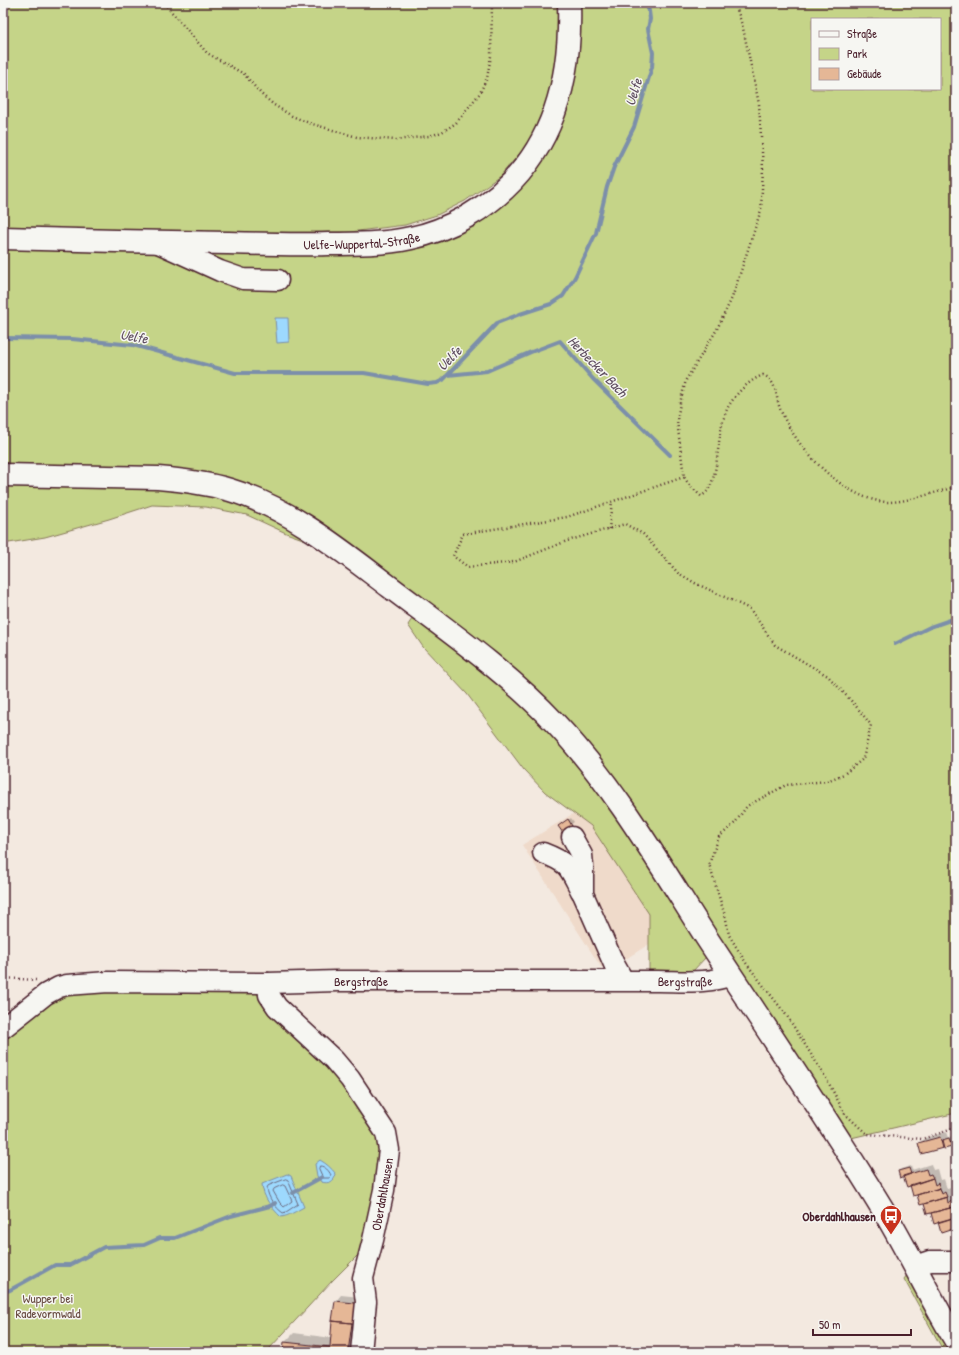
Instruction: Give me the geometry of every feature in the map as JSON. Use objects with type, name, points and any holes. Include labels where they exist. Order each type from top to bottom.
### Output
[{"type":"main road","name":"Uelfe-Wuppertal-Straße","points":[[3,238],[284,245],[373,243],[411,238],[427,234],[468,216],[490,202],[517,176],[535,153],[555,111],[566,74],[569,40],[569,3]]},
{"type":"main road","points":[[3,475],[158,478],[199,483],[229,490],[265,503],[323,538],[401,595],[494,666],[530,698],[555,722],[583,754],[614,796],[882,1207],[956,1341]]},
{"type":"street","points":[[155,242],[220,271],[243,279],[278,280]]},
{"type":"street","points":[[572,837],[582,855],[584,866],[583,894]]},
{"type":"street","points":[[544,853],[558,859],[570,868],[614,964],[623,980]]},
{"type":"street","name":"Bergstraße","points":[[3,1028],[46,994],[67,985],[108,982],[268,983],[337,981],[710,980],[724,978],[731,975]]},
{"type":"street","name":"Oberdahlhausen","points":[[268,983],[268,991],[274,1004],[334,1060],[350,1079],[386,1133],[389,1150],[384,1190],[363,1278],[366,1302],[361,1352]]},
{"type":"street","points":[[915,1266],[930,1261],[956,1261]]},
{"type":"path","points":[[164,3],[208,53],[244,74],[261,94],[274,105],[292,116],[309,123],[357,137],[390,140],[415,139],[442,132],[456,123],[467,111],[480,93],[487,78],[491,56],[492,3]]},
{"type":"path","points":[[735,3],[743,28],[759,104],[763,168],[761,210],[732,298],[705,350],[686,380],[677,421],[684,477],[690,486],[701,496],[706,492],[715,474],[720,434],[727,409],[732,400],[743,388],[754,379],[763,375],[772,381],[783,417],[789,428],[830,476],[847,489],[867,498],[887,502],[904,501],[956,487]]},
{"type":"path","points":[[684,477],[567,517],[463,534],[453,556],[468,567],[514,562],[567,541],[625,524],[643,534],[678,573],[695,583],[750,609],[775,645],[828,676],[855,705],[870,725],[863,759],[844,774],[827,780],[786,785],[747,806],[735,823],[719,837],[709,864],[726,919],[729,935],[746,963],[787,1016],[826,1078],[845,1114],[867,1134],[922,1139],[956,1128]]},
{"type":"path","points":[[609,529],[612,501]]},
{"type":"shaded area","points":[[587,805],[671,930],[621,962],[601,967],[522,845]]},
{"type":"green space","points":[[3,3],[566,3],[548,107],[529,143],[500,176],[465,201],[437,215],[405,225],[350,232],[132,233],[3,229]]},
{"type":"green space","points":[[569,3],[956,3],[956,1113],[847,1139],[589,749],[242,483],[187,470],[147,467],[3,464],[3,238],[284,245],[442,228],[535,153]]},
{"type":"green space","points":[[3,483],[151,484],[230,499],[279,519],[331,549],[286,533],[247,515],[206,507],[152,505],[45,537],[3,544]]},
{"type":"green space","points":[[414,616],[481,667],[546,725],[592,782],[633,841],[707,956],[691,973],[649,971],[649,914],[591,826],[545,792],[524,770],[467,694],[423,647],[408,625]]},
{"type":"green space","name":"Wupper bei Radevormwald","points":[[256,985],[304,1034],[385,1134],[365,1248],[270,1348],[269,1352],[3,1352],[3,1028],[60,990]]},
{"type":"green space","points":[[907,1275],[954,1352],[944,1352],[904,1279]]},
{"type":"water","points":[[275,318],[288,318],[289,342],[277,343]]},
{"type":"water","points":[[320,1160],[329,1166],[336,1174],[331,1182],[321,1182],[317,1176],[315,1164]]},
{"type":"water","points":[[287,1174],[291,1176],[304,1207],[281,1217],[266,1198],[262,1184]]},
{"type":"building","points":[[568,819],[572,826],[563,833],[558,826]]},
{"type":"building","points":[[940,1137],[943,1148],[921,1154],[918,1143]]},
{"type":"building","points":[[949,1139],[952,1147],[944,1149],[942,1141]]},
{"type":"building","points":[[909,1168],[911,1174],[900,1178],[898,1171]]},
{"type":"building","points":[[926,1169],[928,1175],[931,1174],[933,1178],[907,1187],[903,1176]]},
{"type":"building","points":[[933,1178],[935,1185],[938,1183],[940,1188],[913,1196],[910,1185]]},
{"type":"building","points":[[940,1188],[942,1194],[945,1192],[947,1197],[920,1205],[917,1195]]},
{"type":"building","points":[[947,1197],[948,1203],[952,1201],[954,1207],[927,1214],[924,1204]]},
{"type":"building","points":[[954,1207],[956,1217],[934,1224],[931,1213]]},
{"type":"building","points":[[956,1217],[956,1228],[941,1233],[938,1222]]},
{"type":"building","points":[[335,1301],[364,1304],[361,1324],[332,1321]]},
{"type":"building","points":[[332,1321],[352,1323],[348,1352],[283,1352],[284,1342],[330,1347]]},
{"type":"waterway","name":"Uelfe","points":[[3,338],[72,339],[133,345],[235,373],[364,373],[428,384],[437,383],[443,380],[497,323],[551,304],[563,296],[575,277],[596,233],[607,187],[614,167],[634,127],[652,67],[653,53],[648,29],[650,19],[646,3]]},
{"type":"waterway","name":"Herbecker Bach","points":[[448,375],[487,371],[560,341],[593,379],[670,455]]},
{"type":"waterway","name":"Herbecker Bach","points":[[895,644],[930,627],[956,618]]},
{"type":"waterway","points":[[293,1193],[322,1177]]},
{"type":"waterway","points":[[3,1292],[10,1290],[55,1265],[70,1265],[104,1247],[144,1245],[160,1238],[175,1238],[231,1216],[270,1206],[275,1203]]},
{"type":"place","name":"Oberdahlhausen","points":[[891,1236]]}]
